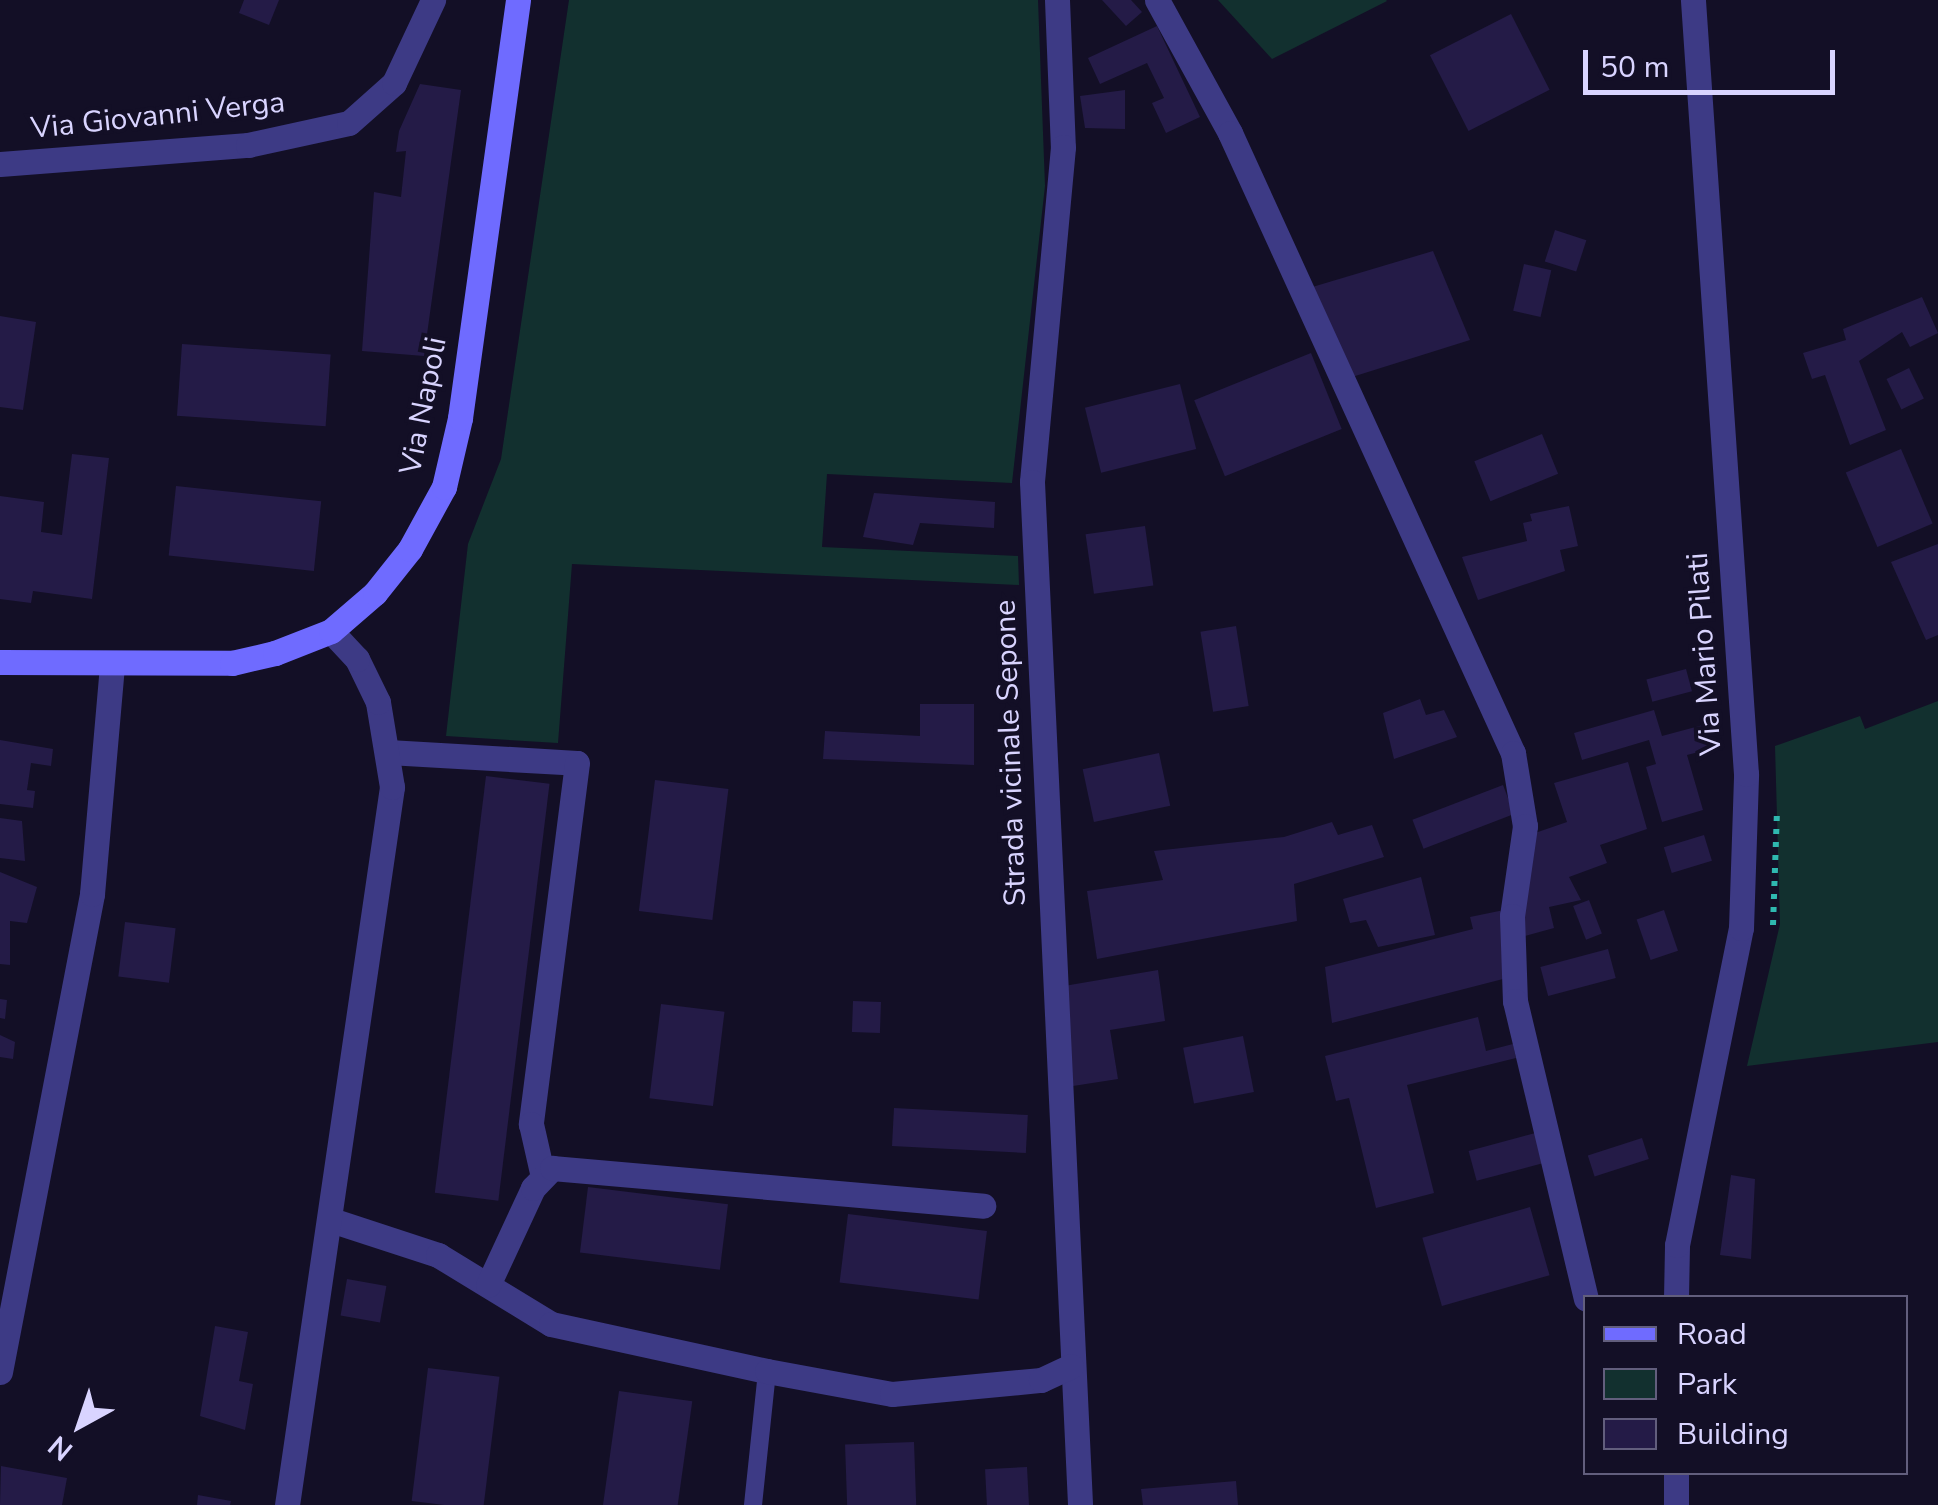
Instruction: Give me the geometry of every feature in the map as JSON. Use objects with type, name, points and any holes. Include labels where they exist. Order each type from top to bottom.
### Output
[{"type":"street","name":"Via Giovanni Verga","points":[[0,164],[248,145],[349,124],[394,83],[432,0]]},
{"type":"street","name":"Via Napoli","points":[[0,662],[112,666],[232,663],[331,631],[376,593],[410,549],[444,487],[460,418],[518,0]]},
{"type":"street","name":"Strada vicinale Sepone","points":[[1057,0],[1063,146],[1032,482],[1080,1505]]},
{"type":"street","points":[[1157,0],[1230,132],[1512,753],[1525,826],[1512,916],[1516,1000],[1585,1295]]},
{"type":"street","name":"Via Mario Pilati","points":[[1676,1295],[1677,1245],[1741,928],[1746,774],[1693,0]]},
{"type":"street","points":[[287,1505],[392,788],[378,702],[357,659],[331,631]]},
{"type":"street","points":[[0,1372],[92,894],[112,666]]},
{"type":"street","points":[[388,752],[577,762],[532,1124],[544,1177]]},
{"type":"street","points":[[488,1285],[552,1168],[575,1166],[982,1206]]},
{"type":"street","points":[[331,1220],[438,1255],[550,1324],[767,1371],[892,1394],[1042,1380],[1071,1366]]},
{"type":"street","points":[[1676,1475],[1676,1505]]},
{"type":"lane","points":[[753,1505],[767,1371]]},
{"type":"green space","points":[[569,0],[1038,0],[1045,186],[1012,483],[827,474],[822,547],[1018,556],[1019,585],[572,564],[558,743],[446,736],[468,544],[501,459]]},
{"type":"green space","points":[[1218,0],[1386,0],[1387,1],[1272,59]]},
{"type":"green space","points":[[1938,701],[1938,1042],[1747,1066],[1780,924],[1775,746],[1860,716],[1865,729]]},
{"type":"building","points":[[244,0],[279,0],[269,25],[239,13]]},
{"type":"building","points":[[1102,0],[1131,0],[1142,12],[1126,26]]},
{"type":"building","points":[[1511,14],[1550,90],[1469,131],[1430,55]]},
{"type":"building","points":[[1157,26],[1200,117],[1166,133],[1152,103],[1164,98],[1147,63],[1100,84],[1088,58]]},
{"type":"building","points":[[420,84],[461,90],[424,356],[362,351],[374,192],[401,197],[406,151],[396,152],[399,131]]},
{"type":"building","points":[[1125,90],[1125,129],[1085,128],[1080,96]]},
{"type":"building","points":[[1555,230],[1586,240],[1576,272],[1545,261]]},
{"type":"building","points":[[1433,251],[1470,340],[1352,377],[1309,288]]},
{"type":"building","points":[[1524,264],[1551,270],[1540,317],[1513,311]]},
{"type":"building","points":[[1922,297],[1938,333],[1910,347],[1902,332],[1859,361],[1886,430],[1850,445],[1825,375],[1812,379],[1803,353],[1846,340],[1843,329]]},
{"type":"building","points":[[0,316],[36,322],[23,410],[0,407]]},
{"type":"building","points":[[182,344],[331,354],[326,426],[177,416]]},
{"type":"building","points":[[1311,353],[1342,429],[1225,476],[1194,400]]},
{"type":"building","points":[[1909,368],[1924,399],[1901,410],[1887,379]]},
{"type":"building","points":[[1180,384],[1196,449],[1101,473],[1085,408]]},
{"type":"building","points":[[1542,434],[1558,474],[1490,501],[1474,461]]},
{"type":"building","points":[[1901,449],[1933,524],[1877,547],[1846,472]]},
{"type":"building","points":[[72,454],[109,458],[92,599],[33,591],[31,603],[0,599],[0,496],[44,502],[41,532],[62,535]]},
{"type":"building","points":[[176,486],[321,501],[314,571],[169,556]]},
{"type":"building","points":[[874,493],[995,502],[994,528],[920,523],[913,545],[863,537]]},
{"type":"building","points":[[1569,506],[1578,546],[1560,550],[1565,571],[1478,600],[1462,557],[1527,541],[1523,523],[1532,521],[1530,514]]},
{"type":"building","points":[[1145,526],[1153,585],[1094,594],[1086,534]]},
{"type":"building","points":[[1938,544],[1938,635],[1926,640],[1891,562]]},
{"type":"building","points":[[1236,626],[1249,706],[1213,712],[1200,632]]},
{"type":"building","points":[[1686,669],[1692,691],[1652,702],[1646,680]]},
{"type":"building","points":[[1420,699],[1426,715],[1444,710],[1457,737],[1394,759],[1383,713]]},
{"type":"building","points":[[920,704],[974,704],[974,765],[823,759],[825,731],[920,736]]},
{"type":"building","points":[[1654,710],[1662,736],[1703,725],[1710,749],[1687,755],[1703,810],[1662,822],[1646,767],[1656,764],[1649,740],[1582,760],[1574,733]]},
{"type":"building","points":[[0,740],[53,749],[51,766],[31,763],[27,790],[35,791],[33,808],[0,804]]},
{"type":"building","points":[[1159,753],[1170,806],[1094,822],[1083,769]]},
{"type":"building","points":[[1628,762],[1647,829],[1600,845],[1607,863],[1569,877],[1581,900],[1549,907],[1554,928],[1521,937],[1535,833],[1567,822],[1554,783]]},
{"type":"building","points":[[486,776],[550,784],[498,1201],[435,1193]]},
{"type":"building","points":[[655,780],[728,789],[712,920],[639,911]]},
{"type":"building","points":[[1503,785],[1514,814],[1424,849],[1412,820]]},
{"type":"building","points":[[0,818],[22,821],[25,861],[0,858]]},
{"type":"building","points":[[1332,822],[1338,835],[1372,825],[1384,857],[1294,884],[1297,921],[1097,959],[1087,891],[1163,880],[1154,851],[1284,837]]},
{"type":"building","points":[[1704,835],[1712,861],[1672,873],[1664,847]]},
{"type":"building","points":[[0,872],[37,887],[27,923],[10,921],[10,965],[0,964]]},
{"type":"building","points":[[1421,877],[1435,935],[1378,947],[1366,920],[1350,923],[1343,899]]},
{"type":"building","points":[[1589,900],[1602,934],[1586,940],[1573,906]]},
{"type":"building","points":[[1504,910],[1503,979],[1332,1023],[1325,967],[1473,929],[1470,917]]},
{"type":"building","points":[[1664,910],[1678,951],[1651,960],[1637,919]]},
{"type":"building","points":[[125,922],[176,928],[169,983],[118,977]]},
{"type":"building","points":[[1608,949],[1616,978],[1548,996],[1540,967]]},
{"type":"building","points":[[1158,970],[1165,1021],[1110,1030],[1118,1079],[1073,1086],[1064,986]]},
{"type":"building","points":[[0,999],[7,1000],[5,1019],[0,1018]]},
{"type":"building","points":[[853,1001],[881,1002],[880,1033],[852,1032]]},
{"type":"building","points":[[661,1004],[725,1012],[713,1106],[649,1098]]},
{"type":"building","points":[[1478,1017],[1486,1051],[1513,1044],[1516,1058],[1407,1085],[1434,1193],[1376,1208],[1349,1098],[1336,1101],[1325,1056]]},
{"type":"building","points":[[0,1035],[15,1042],[13,1059],[0,1057]]},
{"type":"building","points":[[1243,1036],[1254,1092],[1194,1104],[1183,1048]]},
{"type":"building","points":[[894,1108],[1028,1115],[1026,1153],[892,1146]]},
{"type":"building","points":[[1543,1131],[1551,1161],[1477,1181],[1469,1151]]},
{"type":"building","points":[[1642,1138],[1649,1159],[1595,1177],[1588,1156]]},
{"type":"building","points":[[1731,1175],[1755,1179],[1751,1259],[1720,1255]]},
{"type":"building","points":[[588,1187],[728,1204],[720,1270],[580,1253]]},
{"type":"building","points":[[1530,1207],[1550,1275],[1442,1306],[1422,1238]]},
{"type":"building","points":[[848,1214],[987,1231],[979,1300],[840,1282]]},
{"type":"building","points":[[347,1279],[386,1286],[380,1322],[341,1315]]},
{"type":"building","points":[[215,1326],[248,1332],[239,1381],[253,1384],[245,1430],[200,1416]]},
{"type":"building","points":[[428,1368],[499,1377],[484,1505],[412,1501]]},
{"type":"building","points":[[619,1391],[692,1401],[678,1505],[603,1505]]},
{"type":"building","points":[[914,1442],[916,1505],[847,1505],[845,1444]]},
{"type":"building","points":[[1,1466],[67,1478],[62,1505],[0,1505]]},
{"type":"building","points":[[1027,1467],[1029,1505],[987,1505],[985,1469]]},
{"type":"building","points":[[1236,1481],[1238,1505],[1143,1505],[1141,1489]]},
{"type":"building","points":[[198,1495],[231,1501],[230,1505],[197,1505]]}]
